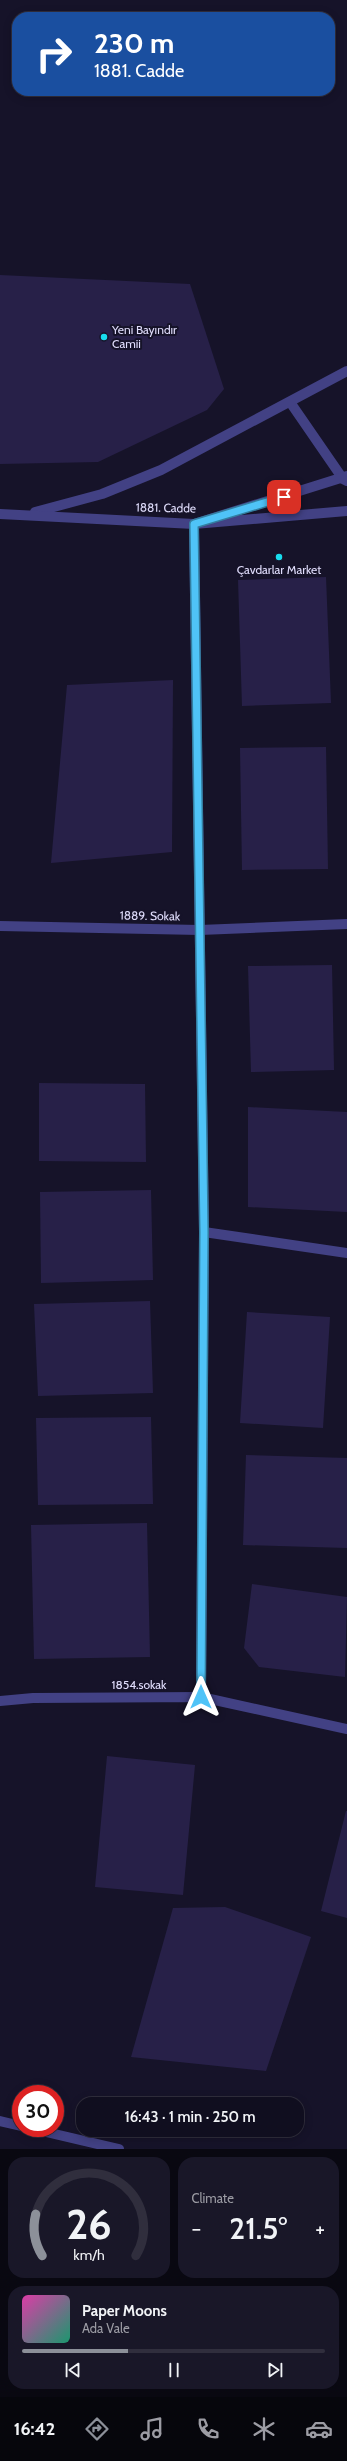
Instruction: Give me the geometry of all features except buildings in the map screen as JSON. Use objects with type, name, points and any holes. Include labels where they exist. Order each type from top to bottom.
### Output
[{"type":"street","points":[[26,515],[102,494],[161,470],[347,371]]},
{"type":"street","points":[[290,402],[346,479]]},
{"type":"street","name":"1881. Cadde","points":[[0,514],[194,524],[346,479]]},
{"type":"street","points":[[201,1697],[204,1232],[194,524],[347,511]]},
{"type":"street","name":"1889. Sokak","points":[[0,926],[200,930],[347,924]]},
{"type":"street","points":[[204,1232],[347,1253]]},
{"type":"street","name":"1854.sokak","points":[[0,1701],[33,1698],[201,1697],[347,1729]]},
{"type":"street","points":[[0,2121],[12,2124]]},
{"type":"street","points":[[64,2136],[119,2149]]},
{"type":"place","name":"Yeni Bayındır Camii","points":[[104,337]]},
{"type":"place","name":"Çavdarlar Market","points":[[279,557]]},
{"type":"route","points":[[201,1697],[204,1232],[194,524],[284,497]]}]
